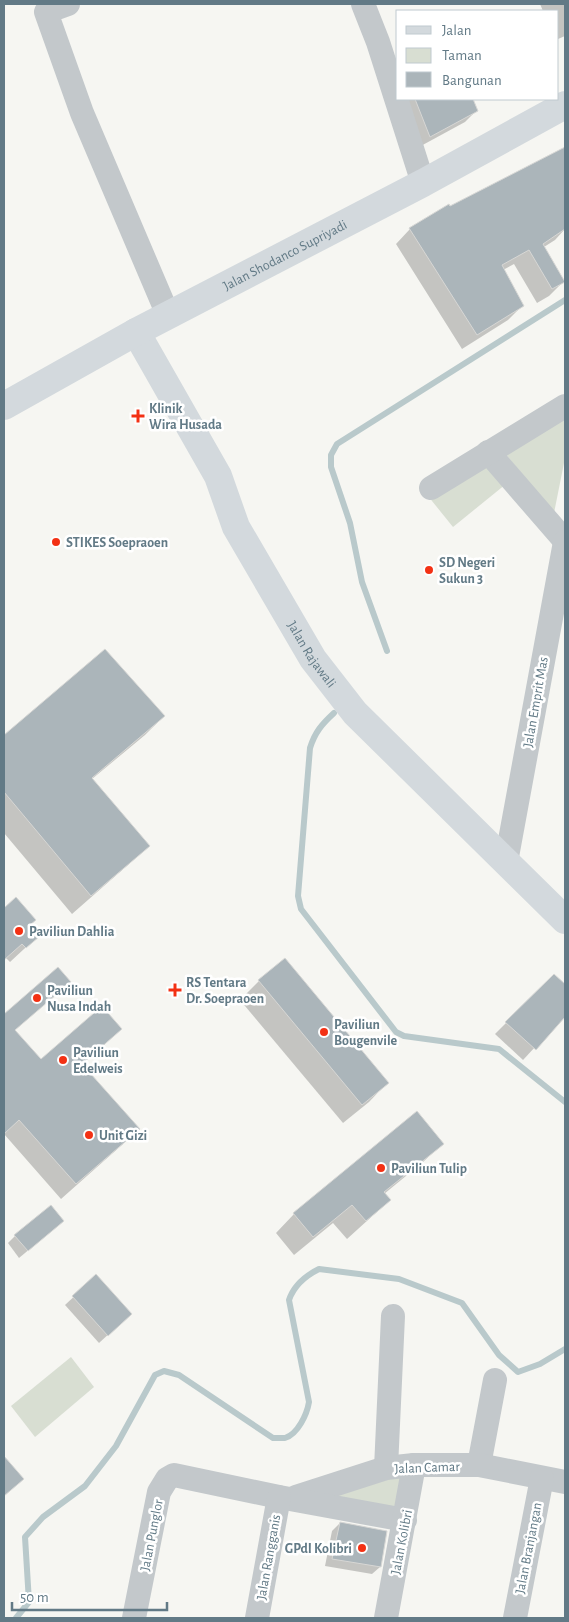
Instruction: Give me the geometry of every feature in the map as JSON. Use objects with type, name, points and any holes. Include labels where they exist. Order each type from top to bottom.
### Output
[{"type":"street","points":[[68,4],[46,12],[82,113],[168,315]]},
{"type":"street","points":[[363,4],[378,42],[396,98]]},
{"type":"street","points":[[397,100],[423,183]]},
{"type":"street","name":"Jalan Shodanco Supriyadi","points":[[4,406],[136,332],[423,183],[565,105]]},
{"type":"street","name":"Jalan Rajawali","points":[[136,332],[218,476],[236,527],[314,659],[355,713],[565,920]]},
{"type":"street","points":[[431,488],[565,406]]},
{"type":"street","points":[[488,452],[565,542]]},
{"type":"street","name":"Jalan Emprit Mas","points":[[506,862],[565,542]]},
{"type":"street","points":[[386,1468],[393,1316]]},
{"type":"street","points":[[479,1465],[495,1380]]},
{"type":"street","name":"Jalan Camar","points":[[286,1498],[386,1468],[414,1466],[479,1465],[565,1482]]},
{"type":"street","name":"Jalan Kolibri","points":[[386,1618],[414,1466]]},
{"type":"street","name":"Jalan Punglor","points":[[134,1618],[159,1492],[167,1479],[174,1475],[405,1520]]},
{"type":"street","name":"Jalan Branjangan","points":[[514,1618],[542,1478]]},
{"type":"street","name":"Jalan Rangganis","points":[[257,1618],[286,1498]]},
{"type":"green space","points":[[565,412],[565,458],[554,513],[504,452]]},
{"type":"green space","points":[[483,465],[506,484],[453,527],[428,496]]},
{"type":"green space","points":[[71,1357],[94,1387],[35,1437],[11,1406]]},
{"type":"green space","points":[[402,1475],[401,1507],[337,1501],[337,1495]]},
{"type":"building","points":[[415,100],[473,100],[478,111],[430,137]]},
{"type":"building","points":[[565,147],[565,229],[543,244],[565,282],[552,289],[529,250],[502,265],[524,306],[477,335],[409,228],[449,204],[450,206]]},
{"type":"building","points":[[105,649],[165,716],[92,778],[150,846],[91,896],[4,792],[4,735]]},
{"type":"building","name":"Paviliun Dahlia","points":[[16,897],[36,920],[30,925],[40,936],[26,948],[22,944],[4,960],[4,908]]},
{"type":"building","name":"Paviliun Bougenvile","points":[[285,958],[389,1083],[362,1105],[258,980]]},
{"type":"building","points":[[58,967],[71,982],[15,1030],[41,1059],[102,1006],[122,1029],[82,1064],[140,1129],[76,1184],[19,1120],[4,1134],[4,1014]]},
{"type":"building","points":[[554,974],[565,984],[565,1017],[536,1050],[505,1022]]},
{"type":"building","name":"Paviliun Tulip","points":[[417,1111],[444,1144],[384,1192],[391,1200],[366,1221],[352,1205],[313,1237],[293,1213]]},
{"type":"building","points":[[51,1205],[64,1221],[28,1251],[14,1235]]},
{"type":"building","points":[[96,1274],[132,1314],[108,1336],[72,1296]]},
{"type":"building","points":[[4,1456],[24,1479],[4,1496]]},
{"type":"building","name":"GPdI Kolibri","points":[[340,1522],[387,1531],[381,1567],[332,1559]]},
{"type":"waterway","points":[[387,651],[362,582],[350,523],[331,467],[331,455],[337,444],[565,300]]},
{"type":"waterway","points":[[334,713],[319,729],[310,748],[298,896],[301,909],[396,1032],[404,1036],[499,1049],[565,1102]]},
{"type":"waterway","points":[[16,1618],[29,1602],[25,1537],[43,1517],[85,1486],[116,1446],[155,1375],[164,1371],[179,1375],[273,1438],[285,1438],[298,1428],[304,1418],[309,1402],[289,1300],[301,1282],[319,1269],[399,1279],[462,1303],[499,1355],[518,1372],[540,1364],[565,1349]]},
{"type":"place","name":"Klinik Wira Husada","points":[[138,416]]},
{"type":"place","name":"STIKES Soepraoen","points":[[56,542]]},
{"type":"place","name":"SD Negeri Sukun 3","points":[[429,570]]},
{"type":"place","name":"Paviliun Dahlia","points":[[19,931]]},
{"type":"place","name":"RS Tentara Dr. Soepraoen","points":[[175,990]]},
{"type":"place","name":"Paviliun Nusa Indah","points":[[37,998]]},
{"type":"place","name":"Paviliun Bougenvile","points":[[324,1032]]},
{"type":"place","name":"Paviliun Edelweis","points":[[63,1060]]},
{"type":"place","name":"Unit Gizi","points":[[89,1135]]},
{"type":"place","name":"Paviliun Tulip","points":[[381,1168]]},
{"type":"place","name":"GPdI Kolibri","points":[[362,1548]]}]
